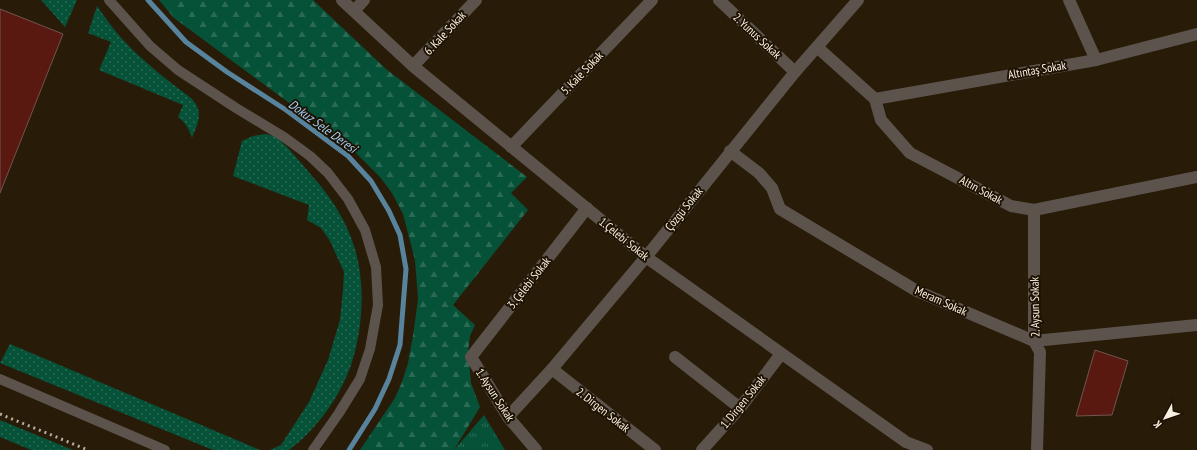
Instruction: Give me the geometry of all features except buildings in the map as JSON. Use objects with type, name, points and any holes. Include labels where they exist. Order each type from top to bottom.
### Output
[{"type":"street","name":"1.Çelebi Sokak","points":[[342,0],[414,66],[646,257],[906,442],[927,450]]},
{"type":"street","points":[[354,11],[364,0]]},
{"type":"street","name":"6. Kale Sokak","points":[[414,66],[476,0]]},
{"type":"street","name":"5. Kale Sokak","points":[[511,147],[652,0]]},
{"type":"street","name":"2. Yunus Sokak","points":[[719,0],[795,72]]},
{"type":"street","name":"Çözgü Sokak","points":[[508,417],[552,369],[646,257],[795,72],[858,0]]},
{"type":"street","points":[[1069,0],[1096,60]]},
{"type":"street","name":"Altıntaş Sokak","points":[[875,99],[1096,60],[1197,34]]},
{"type":"street","points":[[817,47],[875,99]]},
{"type":"street","name":"Altın Sokak","points":[[875,99],[881,120],[910,153],[1010,206],[1034,210],[1197,177]]},
{"type":"street","name":"Meram Sokak","points":[[730,151],[759,173],[772,188],[780,209],[917,291],[1034,341],[1197,325]]},
{"type":"street","name":"3. Çelebi Sokak","points":[[471,357],[587,208]]},
{"type":"street","name":"2. Aysun Sokak","points":[[1034,210],[1034,341],[1040,352],[1037,450]]},
{"type":"street","name":"1. Dirgen Sokak","points":[[702,450],[740,408],[781,354]]},
{"type":"street","name":"1. Aysun Sokak","points":[[471,357],[508,417],[536,450]]},
{"type":"street","points":[[675,357],[740,408]]},
{"type":"street","name":"2. Dirgen Sokak","points":[[552,369],[655,450]]},
{"type":"lane","points":[[109,0],[150,46],[178,70],[284,137],[310,156],[328,173],[348,199],[365,230],[376,267],[378,305],[370,349],[360,379],[339,413],[313,450]]},
{"type":"lane","points":[[0,379],[165,450]]},
{"type":"green space","points":[[41,0],[77,0],[65,27]]},
{"type":"green space","points":[[159,0],[313,0],[386,69],[527,177],[511,193],[528,210],[453,305],[475,325],[470,336],[468,352],[471,383],[480,407],[454,450],[360,450],[395,398],[402,382],[408,363],[418,299],[415,260],[403,214],[392,193],[380,177],[353,150],[174,18]]},
{"type":"green space","points":[[97,6],[114,29],[132,49],[196,104],[199,118],[192,138],[187,126],[178,117],[183,105],[99,70],[111,42],[88,33]]},
{"type":"green space","points":[[266,134],[278,138],[286,146],[318,183],[337,209],[351,237],[358,260],[360,275],[362,306],[358,336],[351,365],[334,401],[318,423],[289,450],[270,450],[281,445],[309,402],[328,360],[340,320],[344,272],[330,241],[321,228],[307,220],[309,205],[233,176],[242,141],[253,136]]},
{"type":"green space","points":[[10,344],[260,450],[213,450],[0,363]]},
{"type":"green space","points":[[484,415],[505,450],[454,450]]},
{"type":"green space","points":[[0,420],[73,450],[31,450],[0,437]]},
{"type":"waterway","name":"Dokuz Sele Deresi","points":[[148,0],[186,42],[227,72],[286,110],[348,156],[371,181],[389,211],[400,235],[406,269],[400,345],[389,379],[375,409],[349,450]]},
{"type":"railway","points":[[0,414],[88,450]]}]
